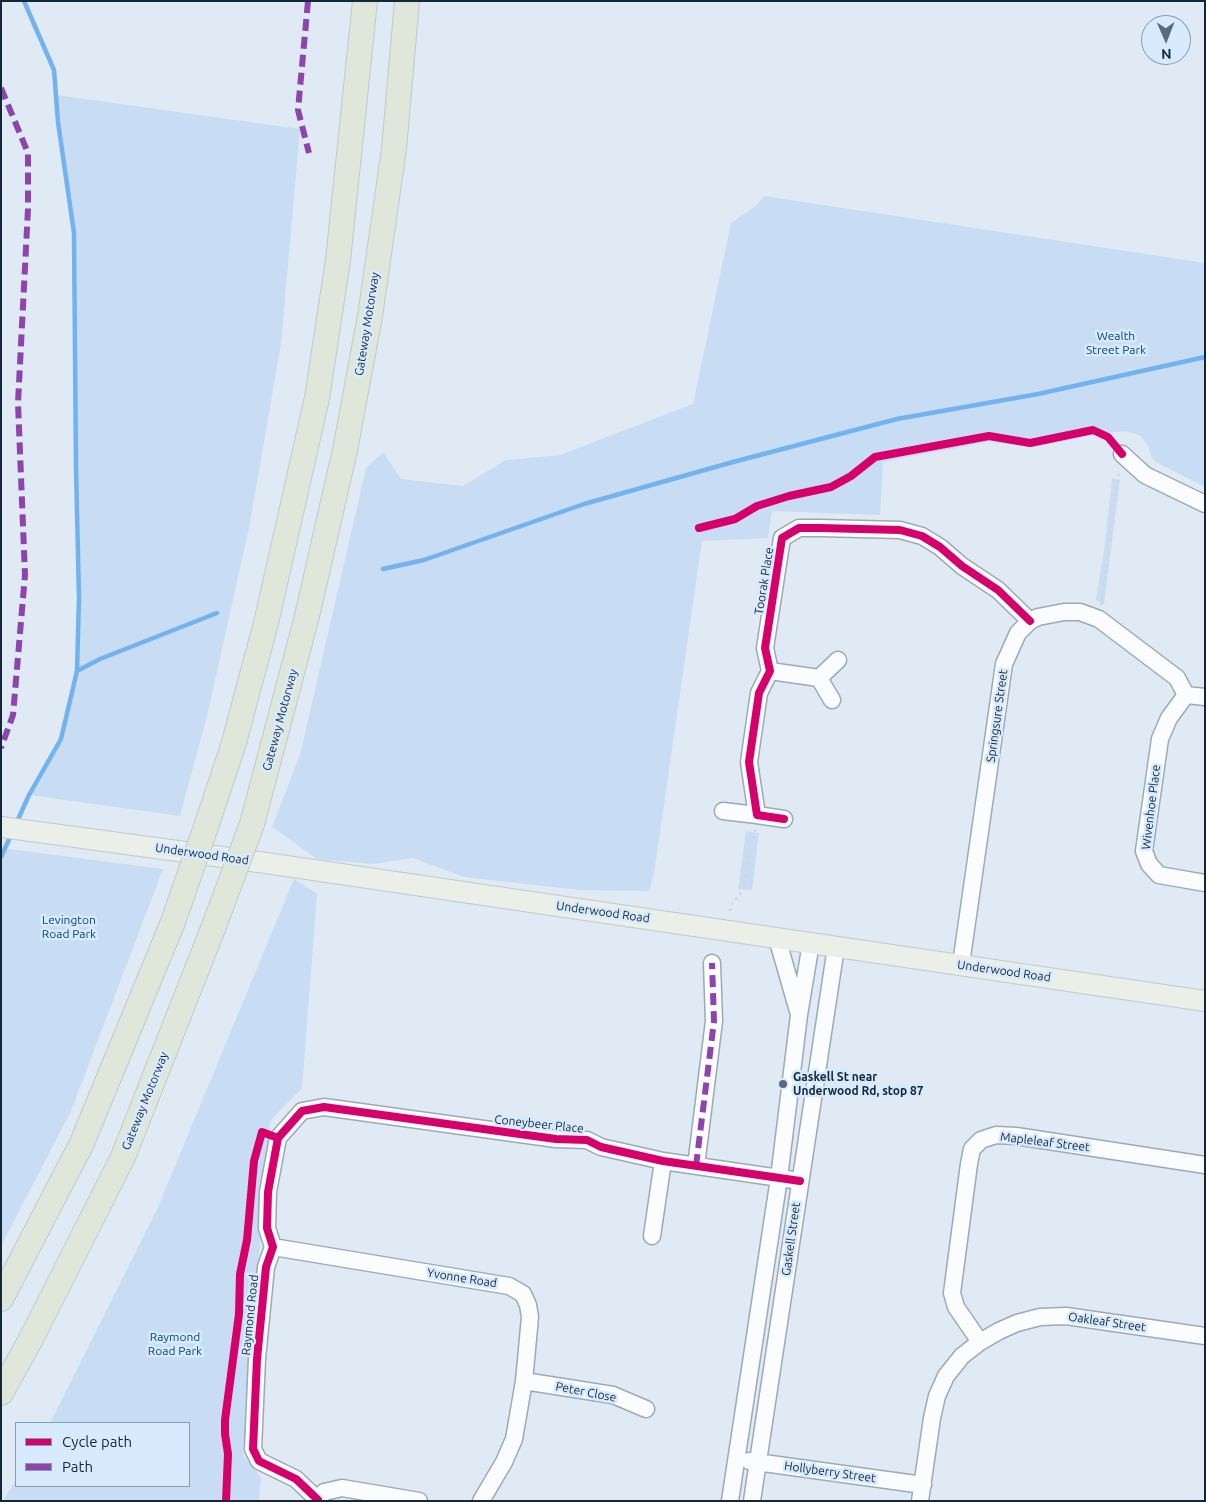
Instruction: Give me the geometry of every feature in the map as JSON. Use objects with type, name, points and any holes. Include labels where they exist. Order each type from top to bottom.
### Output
[{"type":"highway","points":[[1,1300],[82,1143],[173,922],[233,746],[266,623],[317,398],[338,260],[365,1]]},
{"type":"highway","name":"Gateway Motorway","points":[[1,1393],[30,1341],[123,1157],[252,824],[307,616],[345,450],[370,316],[394,149],[407,1]]},
{"type":"main road","name":"Underwood Road","points":[[1,827],[961,964],[1205,1001]]},
{"type":"street","points":[[1122,454],[1145,475],[1205,504]]},
{"type":"street","name":"Toorak Place","points":[[770,671],[765,648],[782,538],[799,528],[900,530],[922,536],[998,590],[1030,622]]},
{"type":"street","points":[[1030,622],[1038,617],[1064,612],[1080,612],[1099,618],[1177,678],[1186,695],[1205,697]]},
{"type":"street","name":"Springsure Street","points":[[961,964],[1004,664],[1018,633],[1030,622]]},
{"type":"street","points":[[819,678],[838,660]]},
{"type":"street","points":[[756,815],[749,762],[759,693],[770,671],[819,678]]},
{"type":"street","points":[[819,678],[832,700]]},
{"type":"street","name":"Wivenhoe Place","points":[[1186,695],[1169,718],[1160,739],[1144,851],[1149,864],[1159,875],[1205,883]]},
{"type":"street","points":[[723,811],[784,819]]},
{"type":"street","name":"Gaskell Street","points":[[777,938],[799,1015]]},
{"type":"street","name":"Gaskell Street","points":[[730,1501],[779,1178],[799,1015],[811,944]]},
{"type":"street","name":"Gaskell Street","points":[[752,1501],[836,947]]},
{"type":"street","points":[[696,1166],[714,1021],[712,963]]},
{"type":"street","name":"Coneybeer Place","points":[[273,1247],[267,1228],[268,1192],[278,1138],[302,1111],[324,1106],[556,1139],[587,1140],[601,1147],[663,1161],[800,1181]]},
{"type":"street","name":"Mapleleaf Street","points":[[980,1342],[956,1308],[952,1293],[969,1164],[972,1149],[981,1140],[996,1135],[1016,1136],[1205,1165]]},
{"type":"street","points":[[652,1236],[663,1161]]},
{"type":"street","name":"Yvonne Road","points":[[273,1247],[509,1286],[523,1294],[528,1305],[530,1317],[524,1381],[514,1439],[504,1462],[481,1501]]},
{"type":"street","name":"Raymond Road","points":[[273,1247],[266,1267],[259,1341],[253,1449],[258,1461],[296,1479],[318,1500]]},
{"type":"street","name":"Oakleaf Street","points":[[922,1493],[932,1418],[937,1396],[946,1376],[962,1356],[980,1342],[1017,1323],[1040,1317],[1066,1316],[1205,1336]]},
{"type":"street","name":"Peter Close","points":[[524,1381],[613,1395],[646,1409]]},
{"type":"street","name":"Hollyberry Street","points":[[737,1459],[922,1493]]},
{"type":"street","points":[[318,1500],[324,1492],[342,1488],[419,1501]]},
{"type":"path","points":[[1099,618],[1122,454]]},
{"type":"path","points":[[730,911],[731,905],[744,890],[750,844],[755,834],[756,815]]},
{"type":"green space","points":[[56,95],[300,129],[281,344],[249,528],[208,712],[180,816],[29,795],[61,739],[77,671],[79,598],[74,233],[58,122]]},
{"type":"green space","name":"Wealth Street Park","points":[[764,196],[1205,263],[1205,487],[1156,462],[1141,436],[1126,431],[1096,434],[1036,447],[987,442],[883,462],[880,515],[772,511],[768,538],[702,541],[654,874],[649,891],[579,890],[464,877],[413,858],[372,864],[317,859],[272,827],[300,755],[366,468],[383,452],[401,479],[463,486],[506,460],[560,455],[693,404],[731,223],[757,205]]},
{"type":"green space","points":[[1112,478],[1120,480],[1104,604],[1096,600],[1105,544]]},
{"type":"green space","points":[[746,831],[759,833],[752,890],[738,889]]},
{"type":"green space","name":"Levington Road Park","points":[[1,848],[163,869],[71,1111],[1,1246]]},
{"type":"green space","name":"Raymond Road Park","points":[[294,879],[317,894],[302,1088],[270,1121],[243,1455],[261,1477],[259,1501],[3,1501],[15,1482],[15,1487],[190,1487],[190,1422],[50,1422],[158,1207]]},
{"type":"waterway","points":[[16,824],[29,795],[61,739],[77,671],[79,598],[74,233],[58,122],[54,70],[24,1]]},
{"type":"waterway","points":[[383,569],[424,560],[584,504],[897,419],[1038,394],[1205,357]]},
{"type":"waterway","points":[[77,671],[100,659],[217,613]]},
{"type":"waterway","points":[[1,857],[12,833]]},
{"type":"marked path","points":[[308,1],[298,110],[309,153]]},
{"type":"marked path","points":[[1,88],[28,153],[28,209],[18,403],[25,575],[13,715],[1,748]]},
{"type":"marked path","points":[[696,1166],[714,1021],[712,963]]},
{"type":"cycle path","points":[[699,528],[735,519],[757,506],[789,496],[831,487],[851,476],[875,457],[989,436],[1030,443],[1093,430],[1108,437],[1122,454]]},
{"type":"cycle path","points":[[784,819],[757,815],[749,762],[759,693],[770,671],[765,648],[782,538],[799,528],[900,530],[922,536],[998,590],[1030,621]]},
{"type":"cycle path","points":[[318,1500],[296,1479],[259,1461],[253,1449],[257,1359],[266,1267],[273,1247],[267,1228],[268,1192],[278,1138],[302,1111],[324,1107],[556,1139],[587,1140],[601,1147],[663,1161],[800,1181]]},
{"type":"cycle path","points":[[226,1501],[228,1454],[225,1420],[239,1314],[240,1274],[247,1240],[254,1161],[262,1132],[278,1138]]},
{"type":"place","name":"Gaskell St near Underwood Rd, stop 87","points":[[783,1084]]}]
